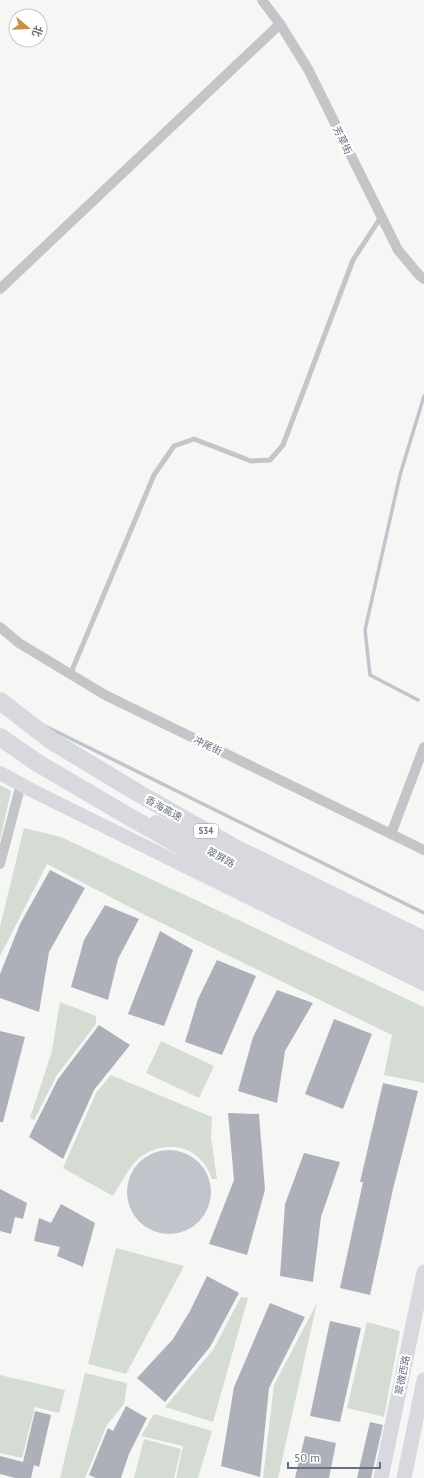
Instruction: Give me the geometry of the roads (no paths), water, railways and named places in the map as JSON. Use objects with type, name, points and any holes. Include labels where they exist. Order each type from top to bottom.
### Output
[{"type":"highway","name":"香海高速","points":[[0,702],[52,741],[138,793],[230,845],[424,940]]},
{"type":"highway","name":"S34","points":[[0,737],[36,762],[223,870],[424,971]]},
{"type":"main road","name":"翠屏路","points":[[0,741],[56,768],[227,860],[424,957]]},
{"type":"main road","points":[[0,773],[424,984]]},
{"type":"main road","name":"翠微西路","points":[[381,1478],[424,1272]]},
{"type":"main road","points":[[404,1478],[424,1380]]},
{"type":"street","name":"芳草街","points":[[262,0],[280,24],[308,68],[398,250],[424,279]]},
{"type":"street","points":[[0,289],[280,24]]},
{"type":"street","name":"冲尾街","points":[[0,627],[19,643],[105,695],[424,850]]},
{"type":"street","points":[[390,834],[424,747]]},
{"type":"street","points":[[0,864],[21,784]]},
{"type":"lane","points":[[70,675],[154,475],[174,446],[194,439],[251,461],[270,460],[283,444],[353,260],[381,217]]},
{"type":"waterway","points":[[418,700],[370,675],[365,630],[400,475],[424,396]]},
{"type":"waterway","points":[[45,726],[424,913]]}]
